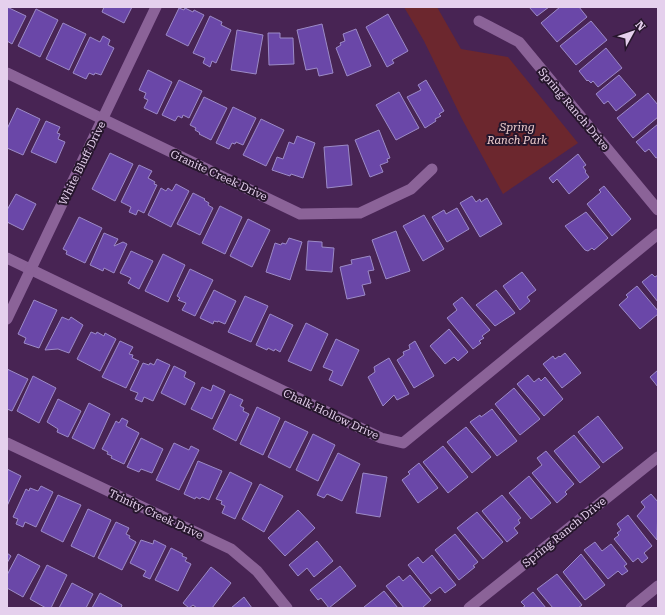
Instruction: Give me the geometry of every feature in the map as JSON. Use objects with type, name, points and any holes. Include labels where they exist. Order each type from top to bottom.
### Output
[{"type":"street","name":"White Bluff Drive","points":[[7,318],[156,7]]},
{"type":"street","name":"Spring Ranch Drive","points":[[479,21],[519,42],[658,210]]},
{"type":"street","name":"Granite Creek Drive","points":[[7,73],[300,214],[360,214],[411,189],[432,169]]},
{"type":"street","name":"Chalk Hollow Drive","points":[[7,258],[381,438],[403,443],[658,234]]},
{"type":"street","name":"Trinity Creek Drive","points":[[7,443],[230,549],[257,572],[287,608]]},
{"type":"street","name":"Spring Ranch Drive","points":[[469,608],[658,457]]},
{"type":"street","points":[[631,608],[658,586]]},
{"type":"green space","name":"Spring Ranch Park","points":[[404,7],[437,7],[461,49],[508,57],[578,143],[503,194],[462,119],[424,41]]},
{"type":"building","points":[[7,7],[26,16],[12,44],[7,41]]},
{"type":"building","points":[[104,7],[132,7],[124,23],[102,12]]},
{"type":"building","points":[[529,7],[549,7],[537,16]]},
{"type":"building","points":[[560,7],[579,7],[587,17],[557,42],[541,23]]},
{"type":"building","points":[[179,8],[184,10],[185,8],[193,12],[194,10],[204,15],[188,46],[166,35]]},
{"type":"building","points":[[36,9],[58,20],[40,57],[18,46]]},
{"type":"building","points":[[388,14],[408,51],[392,60],[394,63],[387,67],[366,27]]},
{"type":"building","points":[[210,16],[222,22],[221,25],[231,30],[216,63],[212,61],[210,67],[203,63],[205,58],[193,53]]},
{"type":"building","points":[[591,21],[607,40],[576,65],[560,46]]},
{"type":"building","points":[[63,23],[86,34],[69,70],[46,59]]},
{"type":"building","points":[[322,24],[333,73],[319,76],[317,68],[306,70],[297,30]]},
{"type":"building","points":[[356,29],[371,66],[347,76],[336,48],[341,45],[340,43],[345,41],[343,34]]},
{"type":"building","points":[[237,30],[263,35],[256,74],[231,70]]},
{"type":"building","points":[[268,33],[280,33],[280,38],[293,38],[294,64],[269,65]]},
{"type":"building","points":[[103,36],[110,40],[108,45],[114,48],[101,75],[89,73],[86,79],[73,73],[90,37],[100,42]]},
{"type":"building","points":[[606,48],[622,68],[598,87],[593,81],[591,83],[588,80],[587,81],[579,71]]},
{"type":"building","points":[[148,70],[172,82],[157,114],[144,108],[148,100],[144,98],[146,93],[139,90]]},
{"type":"building","points":[[619,75],[636,95],[616,111],[608,101],[604,104],[596,94]]},
{"type":"building","points":[[179,80],[202,91],[189,118],[183,115],[182,118],[178,116],[175,121],[162,115]]},
{"type":"building","points":[[426,80],[444,111],[439,114],[441,116],[435,119],[436,121],[425,128],[407,97],[421,90],[418,85]]},
{"type":"building","points":[[399,92],[419,128],[396,140],[376,105]]},
{"type":"building","points":[[648,93],[658,105],[658,117],[633,138],[617,118]]},
{"type":"building","points":[[204,97],[227,108],[211,140],[199,134],[200,133],[195,130],[196,128],[190,125]]},
{"type":"building","points":[[233,107],[256,118],[243,145],[236,142],[235,144],[232,143],[229,149],[216,143]]},
{"type":"building","points":[[17,108],[40,119],[23,155],[7,148],[7,129]]},
{"type":"building","points":[[261,119],[284,130],[266,166],[243,155]]},
{"type":"building","points":[[46,121],[60,127],[57,133],[60,134],[58,139],[65,142],[56,163],[31,152]]},
{"type":"building","points":[[658,124],[658,157],[656,158],[649,149],[645,152],[636,142]]},
{"type":"building","points":[[379,130],[390,158],[387,159],[388,162],[380,165],[383,172],[370,177],[355,140]]},
{"type":"building","points":[[297,136],[315,143],[303,178],[291,174],[290,176],[272,170],[277,157],[283,159],[289,142],[294,144]]},
{"type":"building","points":[[348,145],[352,185],[327,188],[324,147]]},
{"type":"building","points":[[110,153],[133,164],[115,201],[92,189]]},
{"type":"building","points":[[578,154],[586,165],[583,167],[589,177],[569,194],[557,179],[553,183],[549,178]]},
{"type":"building","points":[[139,165],[152,171],[148,178],[157,185],[144,213],[138,210],[136,215],[129,212],[131,207],[121,202]]},
{"type":"building","points":[[176,184],[189,191],[171,227],[148,215],[161,188],[166,191],[168,188],[172,191]]},
{"type":"building","points":[[604,186],[631,219],[612,236],[587,204],[601,192],[599,190]]},
{"type":"building","points":[[193,193],[205,199],[204,200],[209,203],[208,205],[213,208],[200,235],[177,224]]},
{"type":"building","points":[[16,194],[36,204],[23,230],[7,222],[7,210]]},
{"type":"building","points":[[472,196],[476,202],[480,199],[481,202],[487,198],[502,224],[480,237],[460,203]]},
{"type":"building","points":[[220,206],[242,217],[225,254],[202,243]]},
{"type":"building","points":[[457,208],[469,229],[447,242],[432,217],[444,210],[446,214]]},
{"type":"building","points":[[586,212],[608,238],[594,250],[592,248],[588,251],[585,250],[565,226]]},
{"type":"building","points":[[424,215],[444,249],[423,261],[403,226]]},
{"type":"building","points":[[79,217],[102,228],[85,263],[66,254],[67,251],[63,249]]},
{"type":"building","points":[[248,219],[270,230],[252,267],[230,256]]},
{"type":"building","points":[[396,231],[410,271],[386,279],[372,240]]},
{"type":"building","points":[[104,233],[118,239],[114,246],[123,242],[127,244],[114,273],[104,268],[103,271],[90,265]]},
{"type":"building","points":[[289,238],[302,242],[290,280],[266,272],[275,243],[281,245],[282,243],[286,244]]},
{"type":"building","points":[[308,241],[322,242],[322,247],[334,248],[332,272],[306,270]]},
{"type":"building","points":[[131,251],[153,261],[139,289],[128,283],[131,278],[120,273]]},
{"type":"building","points":[[163,254],[185,265],[168,302],[145,291]]},
{"type":"building","points":[[370,256],[374,270],[368,271],[371,283],[362,285],[365,295],[347,299],[340,267],[352,264],[351,260]]},
{"type":"building","points":[[190,269],[213,280],[195,316],[182,310],[186,303],[178,300],[180,298],[177,296]]},
{"type":"building","points":[[522,272],[536,290],[527,297],[530,301],[520,310],[503,286]]},
{"type":"building","points":[[652,274],[655,277],[658,275],[658,302],[642,282]]},
{"type":"building","points":[[637,286],[658,311],[658,314],[640,329],[619,305],[628,297],[626,295]]},
{"type":"building","points":[[214,290],[236,301],[225,324],[214,321],[213,324],[200,318]]},
{"type":"building","points":[[496,290],[515,313],[495,326],[476,305]]},
{"type":"building","points":[[245,296],[268,306],[251,342],[228,332]]},
{"type":"building","points":[[462,297],[490,330],[482,336],[484,338],[479,341],[481,343],[473,349],[447,318],[457,310],[453,304]]},
{"type":"building","points":[[34,300],[57,310],[39,348],[24,343],[26,338],[18,334]]},
{"type":"building","points":[[270,314],[293,325],[280,352],[275,349],[274,351],[268,348],[267,350],[256,345]]},
{"type":"building","points":[[62,317],[69,320],[71,317],[83,325],[69,353],[58,349],[45,350]]},
{"type":"building","points":[[306,323],[328,334],[311,371],[288,361]]},
{"type":"building","points":[[449,329],[468,352],[458,361],[454,357],[445,364],[430,346]]},
{"type":"building","points":[[91,332],[96,334],[97,332],[104,336],[105,333],[116,339],[100,371],[77,359]]},
{"type":"building","points":[[336,339],[359,350],[342,386],[329,380],[333,371],[323,367]]},
{"type":"building","points":[[120,341],[133,347],[129,354],[133,355],[132,358],[139,361],[126,388],[102,377]]},
{"type":"building","points":[[415,341],[434,376],[414,388],[397,360],[404,355],[403,352],[410,349],[409,345]]},
{"type":"building","points":[[565,353],[581,373],[562,388],[543,364],[553,356],[555,359]]},
{"type":"building","points":[[389,358],[409,394],[397,400],[394,395],[383,406],[368,377],[375,372],[374,367]]},
{"type":"building","points":[[157,359],[170,365],[153,401],[144,397],[142,402],[135,399],[138,393],[130,390],[143,363],[149,365],[150,363],[154,365]]},
{"type":"building","points":[[174,366],[186,372],[184,377],[195,383],[185,405],[161,393]]},
{"type":"building","points":[[7,369],[28,379],[12,411],[7,409]]},
{"type":"building","points":[[658,370],[658,387],[650,377]]},
{"type":"building","points":[[528,375],[534,382],[539,378],[541,381],[545,377],[563,399],[544,416],[517,384]]},
{"type":"building","points":[[33,376],[56,388],[39,423],[17,411]]},
{"type":"building","points":[[213,385],[225,391],[212,419],[191,409],[202,387],[211,391]]},
{"type":"building","points":[[514,388],[540,419],[520,435],[495,404]]},
{"type":"building","points":[[230,394],[243,400],[240,406],[244,408],[243,411],[249,414],[236,441],[213,429]]},
{"type":"building","points":[[58,399],[81,411],[68,437],[57,432],[58,429],[47,422]]},
{"type":"building","points":[[89,403],[110,414],[94,449],[72,438]]},
{"type":"building","points":[[257,407],[280,418],[263,455],[240,444]]},
{"type":"building","points":[[492,409],[517,441],[497,456],[470,422],[480,415],[481,417]]},
{"type":"building","points":[[598,416],[623,448],[603,463],[578,432]]},
{"type":"building","points":[[122,418],[128,421],[126,426],[139,433],[124,464],[111,458],[112,456],[107,454],[108,452],[102,449],[116,421],[119,423]]},
{"type":"building","points":[[285,421],[308,432],[290,468],[268,457]]},
{"type":"building","points":[[466,427],[491,457],[472,473],[447,442]]},
{"type":"building","points":[[313,434],[335,445],[318,481],[296,470]]},
{"type":"building","points":[[574,435],[600,467],[580,483],[554,451]]},
{"type":"building","points":[[141,438],[163,449],[152,473],[141,469],[139,472],[127,467]]},
{"type":"building","points":[[174,443],[189,450],[191,446],[199,450],[179,490],[156,480]]},
{"type":"building","points":[[443,446],[468,477],[448,493],[423,462]]},
{"type":"building","points":[[546,451],[574,484],[565,492],[567,494],[557,503],[532,473],[542,465],[537,458]]},
{"type":"building","points":[[338,453],[360,464],[342,501],[327,494],[324,498],[317,495]]},
{"type":"building","points":[[198,461],[222,471],[209,500],[202,497],[200,499],[196,497],[195,499],[184,494]]},
{"type":"building","points":[[419,463],[438,488],[418,503],[402,480],[410,474],[408,472]]},
{"type":"building","points":[[7,469],[21,476],[7,506]]},
{"type":"building","points":[[230,472],[252,483],[235,519],[222,513],[225,506],[221,504],[222,501],[216,499]]},
{"type":"building","points":[[363,473],[387,477],[380,517],[356,513]]},
{"type":"building","points":[[529,476],[551,503],[531,519],[509,493]]},
{"type":"building","points":[[260,484],[283,496],[264,532],[242,519]]},
{"type":"building","points":[[41,486],[53,492],[36,527],[25,522],[23,527],[16,524],[18,519],[13,517],[26,489],[29,491],[30,488],[38,491]]},
{"type":"building","points":[[651,494],[658,502],[657,540],[637,516],[645,507],[641,502]]},
{"type":"building","points":[[58,495],[81,505],[63,542],[41,531]]},
{"type":"building","points":[[502,495],[521,518],[518,520],[520,523],[514,528],[518,533],[507,542],[482,511]]},
{"type":"building","points":[[88,509],[111,520],[94,557],[71,546]]},
{"type":"building","points":[[298,510],[315,528],[285,556],[268,538]]},
{"type":"building","points":[[477,512],[503,542],[483,559],[457,528]]},
{"type":"building","points":[[628,515],[652,546],[644,553],[648,558],[642,563],[638,558],[633,562],[614,539],[619,535],[617,533],[621,530],[617,524]]},
{"type":"building","points":[[116,522],[129,528],[126,534],[130,536],[129,538],[136,542],[122,570],[98,558]]},
{"type":"building","points":[[455,534],[478,562],[473,566],[475,567],[459,580],[435,550]]},
{"type":"building","points":[[141,540],[153,544],[154,540],[166,546],[150,579],[143,576],[146,571],[130,563]]},
{"type":"building","points":[[317,541],[333,561],[314,577],[307,568],[298,576],[289,565]]},
{"type":"building","points":[[595,542],[602,551],[611,544],[627,564],[624,566],[628,571],[622,575],[618,571],[608,579],[584,550]]},
{"type":"building","points":[[171,548],[183,554],[182,556],[187,558],[185,561],[191,564],[178,591],[155,580]]},
{"type":"building","points":[[7,553],[11,556],[7,563]]},
{"type":"building","points":[[18,554],[40,566],[23,597],[7,588],[7,575]]},
{"type":"building","points":[[581,554],[605,585],[585,600],[563,572]]},
{"type":"building","points":[[432,555],[456,585],[445,593],[440,587],[431,594],[408,565],[418,557],[423,563]]},
{"type":"building","points":[[47,565],[67,575],[51,608],[46,608],[30,599]]},
{"type":"building","points":[[340,566],[356,586],[329,608],[321,598],[318,600],[310,590]]},
{"type":"building","points":[[211,567],[231,583],[212,608],[197,608],[193,605],[189,608],[183,603]]},
{"type":"building","points":[[557,574],[582,605],[578,608],[553,608],[537,589]]},
{"type":"building","points":[[410,575],[431,600],[422,608],[404,608],[386,586],[399,576],[403,581]]},
{"type":"building","points":[[72,583],[93,594],[86,608],[59,608]]},
{"type":"building","points":[[384,591],[398,608],[364,608],[364,607]]},
{"type":"building","points":[[533,592],[546,608],[522,608],[525,606],[521,602]]},
{"type":"building","points":[[100,593],[122,605],[121,608],[92,608]]},
{"type":"building","points":[[244,597],[252,608],[231,608]]}]
